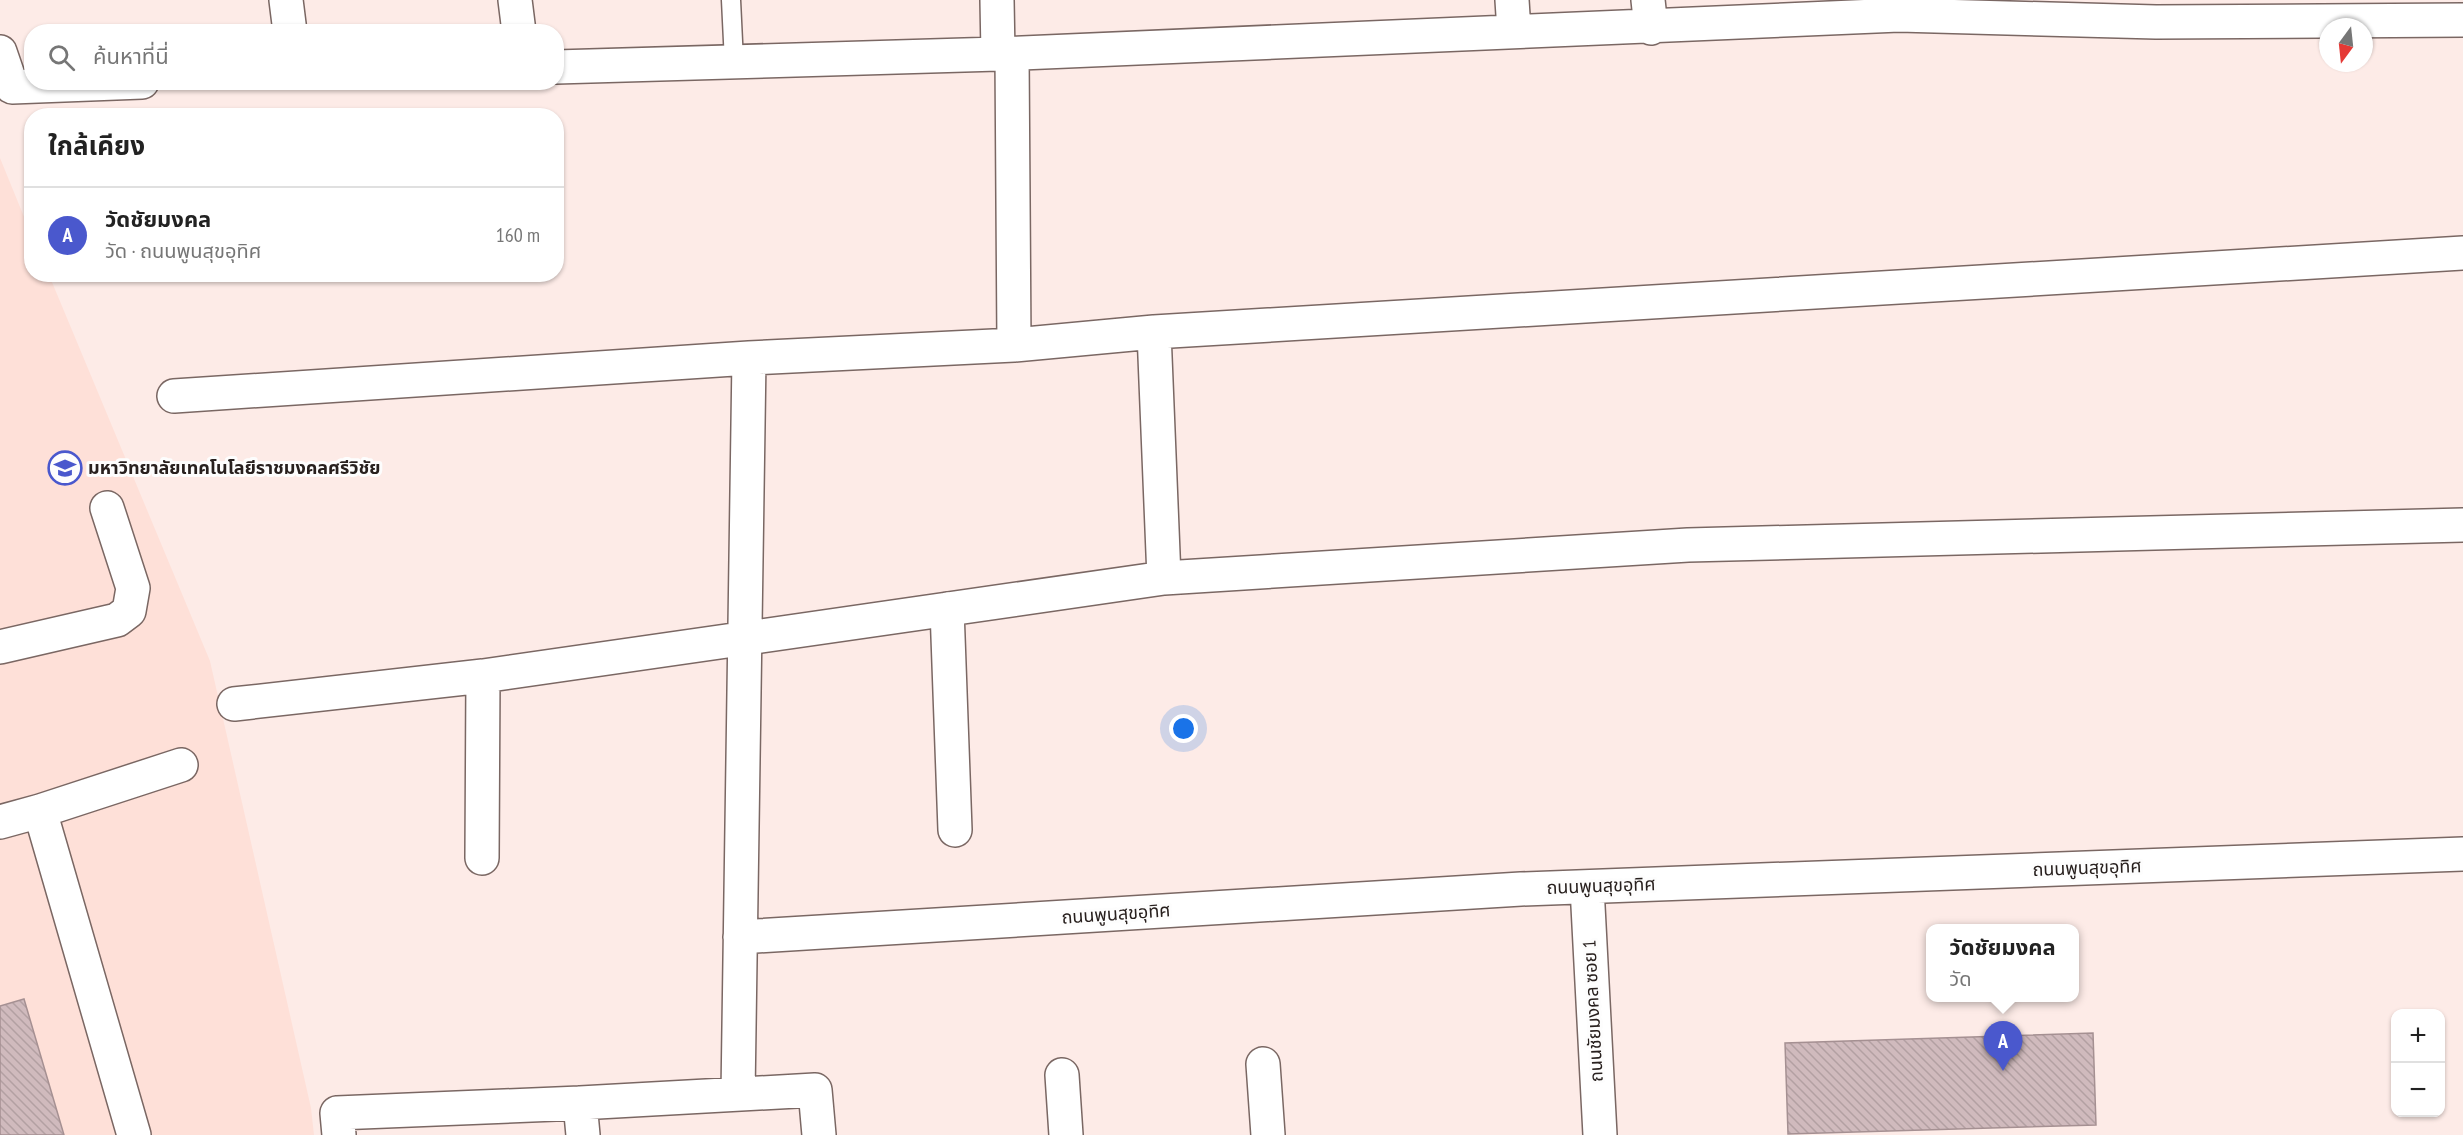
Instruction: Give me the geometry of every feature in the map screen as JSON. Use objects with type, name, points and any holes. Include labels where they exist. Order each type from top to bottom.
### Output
[{"type":"street","points":[[286,0],[289,24]]},
{"type":"street","points":[[515,0],[518,24]]},
{"type":"street","points":[[997,0],[1005,54],[1014,345]]},
{"type":"street","points":[[564,67],[1005,54],[1513,15],[1898,8],[2157,11],[2463,20]]},
{"type":"street","points":[[0,52],[12,87],[24,87]]},
{"type":"street","points":[[174,396],[749,358],[1014,345],[1154,332],[2463,253]]},
{"type":"street","points":[[1154,332],[1164,578]]},
{"type":"street","points":[[738,1094],[749,358]]},
{"type":"street","points":[[0,647],[117,620],[129,611],[133,588],[108,508]]},
{"type":"street","points":[[234,704],[483,676],[1164,578],[1688,545],[2463,525]]},
{"type":"street","points":[[947,609],[955,830]]},
{"type":"street","points":[[482,858],[483,676]]},
{"type":"street","points":[[0,822],[40,812],[181,765]]},
{"type":"street","points":[[40,812],[134,1135]]},
{"type":"street","name":"ถนนพูนสุขอุทิศ","points":[[740,937],[1587,886],[2463,854]]},
{"type":"street","name":"ถนนชัยมงคล ซอย 1","points":[[1587,886],[1600,1135]]},
{"type":"street","points":[[1263,1064],[1268,1135]]},
{"type":"street","points":[[1062,1075],[1066,1135]]},
{"type":"street","points":[[338,1124],[580,1103],[815,1090],[819,1135]]},
{"type":"street","points":[[580,1103],[583,1135]]},
{"type":"lane","points":[[731,0],[734,62]]},
{"type":"shaded area","name":"มหาวิทยาลัยเทคโนโลยีราชมงคลศรีวิชัย","points":[[0,158],[24,217],[24,282],[52,282],[210,661],[311,1108],[314,1135],[0,1135]]},
{"type":"building","points":[[24,999],[64,1135],[0,1135],[0,1006]]},
{"type":"building","points":[[2093,1033],[2096,1125],[1788,1134],[1785,1043]]},
{"type":"place","name":"มหาวิทยาลัยเทคโนโลยีราชมงคลศรีวิชัย","points":[[65,468]]},
{"type":"place","name":"วัดชัยมงคล","points":[[2003,1071]]}]
